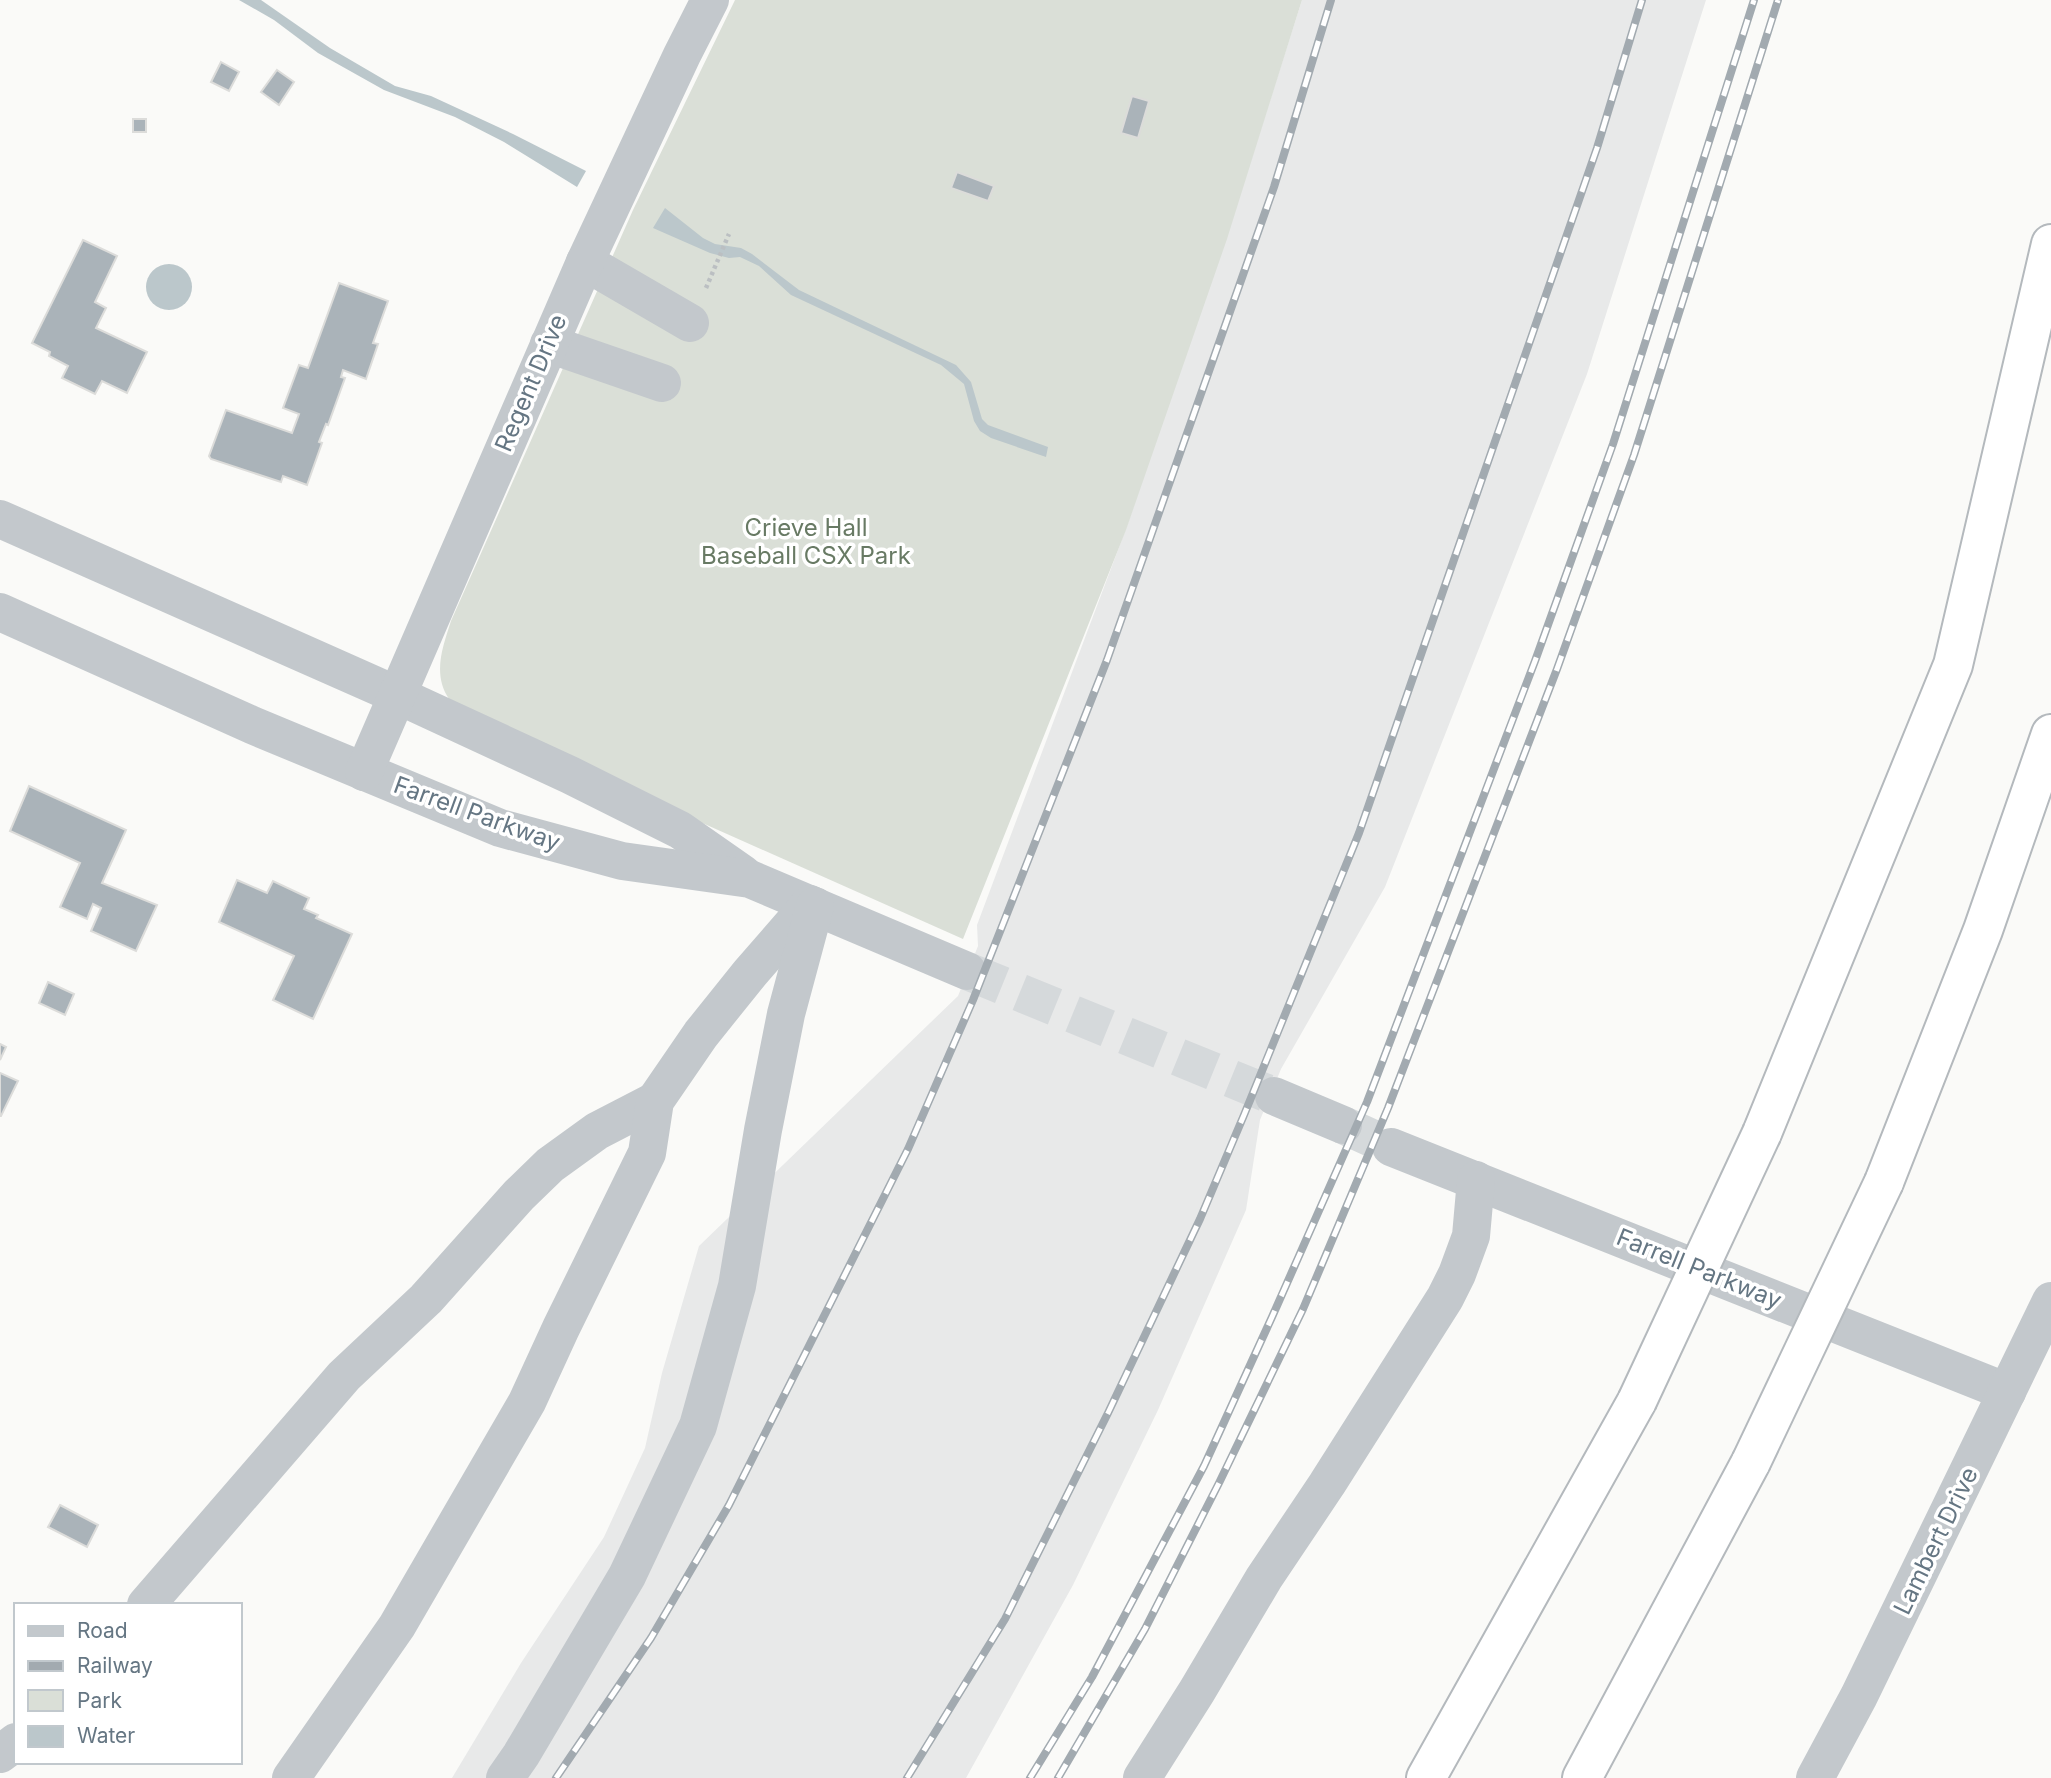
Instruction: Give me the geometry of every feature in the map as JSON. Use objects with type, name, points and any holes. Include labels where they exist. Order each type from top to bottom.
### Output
[{"type":"highway","points":[[1426,1778],[1637,1401],[1762,1133],[1953,665],[2051,244]]},
{"type":"highway","points":[[1582,1778],[1751,1462],[1884,1182],[1983,930],[2051,734]]},
{"type":"street","name":"Regent Drive","points":[[364,772],[584,262],[710,0]]},
{"type":"street","points":[[584,262],[690,323]]},
{"type":"street","points":[[549,344],[662,383]]},
{"type":"street","points":[[2,526],[397,695],[570,775],[680,830],[750,879]]},
{"type":"street","name":"Farrell Parkway","points":[[0,612],[252,725],[500,828],[622,861],[750,879],[967,971]]},
{"type":"street","points":[[291,1778],[397,1626],[527,1402],[648,1153],[655,1101],[701,1034],[750,972],[813,905]]},
{"type":"street","points":[[505,1778],[627,1576],[698,1426],[737,1286],[786,1014],[813,905]]},
{"type":"street","points":[[1274,1096],[1343,1125]]},
{"type":"street","points":[[148,1603],[344,1376],[426,1299],[519,1195],[550,1165],[597,1131],[655,1101]]},
{"type":"street","name":"Farrell Parkway","points":[[1391,1147],[2007,1392]]},
{"type":"street","points":[[1142,1778],[1264,1578],[1445,1298],[1471,1236],[1476,1180]]},
{"type":"street","name":"Lambert Drive","points":[[1815,1778],[1865,1684],[2051,1301]]},
{"type":"path","points":[[715,269],[729,234]]},
{"type":"shaded area","points":[[1302,0],[1706,0],[1587,374],[1385,887],[1281,1069],[1260,1120],[1246,1210],[1158,1410],[1073,1585],[966,1778],[452,1778],[521,1663],[604,1537],[645,1448],[662,1373],[699,1246],[958,996],[978,946],[977,925],[1127,526],[1252,157]]},
{"type":"green space","name":"Crieve Hall Baseball CSX Park","points":[[735,0],[1302,0],[1227,239],[1126,530],[963,939],[469,719],[449,699],[441,680],[441,660],[451,621],[633,210]]},
{"type":"water","points":[[239,0],[261,0],[330,48],[395,86],[431,96],[586,171],[577,187],[504,142],[455,117],[384,90],[318,53],[274,20]]},
{"type":"water","points":[[665,208],[703,238],[715,244],[741,248],[752,254],[799,290],[956,365],[971,382],[982,419],[988,425],[1048,447],[1046,457],[991,438],[980,431],[974,421],[964,384],[941,365],[791,295],[759,266],[740,257],[729,258],[710,253],[653,228]]},
{"type":"water","points":[[169,264],[185,271],[192,287],[185,303],[169,310],[153,303],[146,287],[153,271]]},
{"type":"building","points":[[221,62],[239,72],[229,91],[211,82]]},
{"type":"building","points":[[277,70],[294,82],[279,105],[261,92]]},
{"type":"building","points":[[1132,96],[1149,101],[1138,138],[1121,133]]},
{"type":"building","points":[[133,119],[146,119],[146,132],[133,132]]},
{"type":"building","points":[[957,172],[994,186],[988,201],[951,188]]},
{"type":"building","points":[[83,240],[117,256],[95,302],[106,308],[96,328],[147,352],[127,393],[102,381],[95,394],[62,378],[68,366],[49,356],[50,352],[32,343]]},
{"type":"building","points":[[339,283],[388,301],[373,343],[378,344],[366,379],[343,370],[341,377],[345,378],[319,442],[322,443],[307,485],[283,476],[281,482],[211,459],[209,456],[226,410],[292,433],[299,414],[283,408],[299,365],[308,368]]},
{"type":"building","points":[[29,786],[126,830],[102,883],[157,905],[136,951],[91,931],[101,908],[93,904],[87,919],[60,907],[80,863],[10,831]]},
{"type":"building","points":[[237,880],[267,893],[273,881],[309,898],[304,909],[318,915],[316,918],[352,934],[313,1019],[273,1000],[294,956],[219,922]]},
{"type":"building","points":[[48,982],[74,994],[65,1015],[39,1003]]},
{"type":"building","points":[[0,1044],[6,1047],[0,1060]]},
{"type":"building","points":[[0,1073],[18,1081],[1,1116],[0,1116]]},
{"type":"building","points":[[60,1505],[98,1525],[87,1547],[48,1527]]},
{"type":"tunnel","points":[[967,971],[1274,1096]]},
{"type":"tunnel","points":[[1343,1125],[1391,1147]]},
{"type":"railway","points":[[556,1778],[651,1638],[729,1505],[908,1149],[973,1000],[1107,660],[1274,187],[1331,0]]},
{"type":"railway","points":[[907,1778],[1005,1619],[1108,1413],[1200,1219],[1244,1115],[1359,833],[1597,148],[1642,0]]},
{"type":"railway","points":[[1030,1778],[1092,1677],[1204,1466],[1367,1102],[1535,661],[1613,444],[1754,0]]},
{"type":"railway","points":[[1058,1778],[1145,1629],[1219,1483],[1303,1309],[1388,1108],[1557,669],[1634,455],[1778,0]]}]
